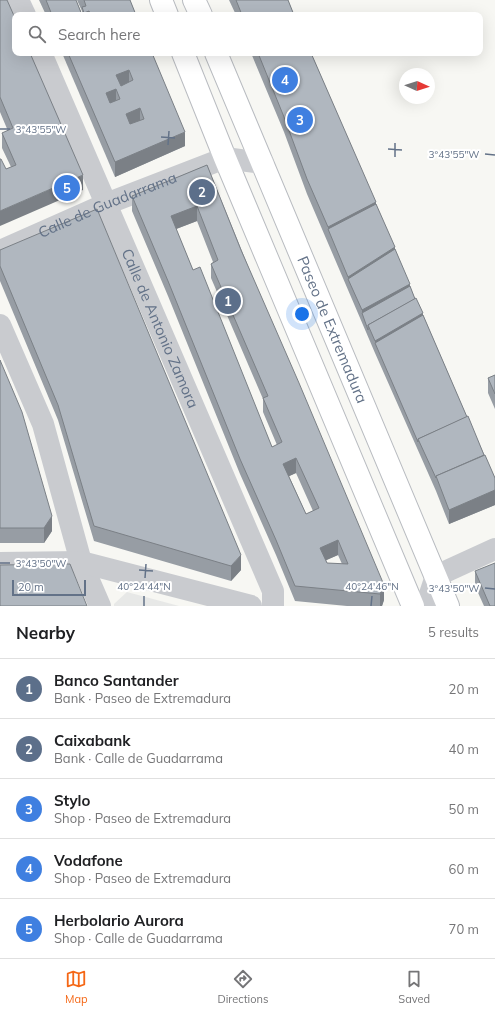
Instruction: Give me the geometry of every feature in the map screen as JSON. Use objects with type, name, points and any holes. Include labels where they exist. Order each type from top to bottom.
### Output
[{"type":"main road","points":[[161,0],[166,12]]},
{"type":"main road","points":[[194,0],[200,12]]},
{"type":"main road","points":[[184,56],[225,158],[414,606]]},
{"type":"main road","name":"Paseo de Extremadura","points":[[217,56],[448,606]]},
{"type":"street","points":[[18,0],[24,12]]},
{"type":"street","name":"Calle de Antonio Zamora","points":[[42,56],[272,591],[274,606]]},
{"type":"street","name":"Calle de Guadarrama","points":[[0,251],[106,204],[225,158],[263,163]]},
{"type":"street","points":[[0,325],[43,424],[82,562],[100,606]]},
{"type":"street","points":[[426,606],[436,576],[495,549]]},
{"type":"street","points":[[0,563],[82,562],[251,606]]},
{"type":"shaded area","points":[[127,592],[179,606],[114,606],[114,604]]},
{"type":"building","points":[[0,0],[7,0],[12,12],[12,56],[31,56],[83,175],[0,211],[0,159],[6,169],[16,165],[2,133],[13,128],[0,97]]},
{"type":"building","points":[[46,0],[76,0],[81,12],[51,12]]},
{"type":"building","points":[[84,0],[130,0],[135,12],[84,12],[82,7],[86,6]]},
{"type":"building","points":[[236,0],[288,0],[293,12],[241,12]]},
{"type":"building","points":[[69,56],[153,56],[185,132],[115,162]],"holes":[[[129,70],[133,80],[121,86],[116,75]],[[116,89],[120,99],[110,103],[106,93]],[[140,108],[144,119],[130,124],[126,114]]]},
{"type":"building","points":[[259,56],[312,56],[376,202],[328,227],[307,179]]},
{"type":"building","points":[[207,165],[241,250],[384,585],[380,594],[295,586],[240,459],[132,196]],"holes":[[[197,206],[218,260],[211,264],[268,396],[263,398],[282,442],[272,447],[200,267],[193,270],[171,216]],[[296,458],[319,508],[306,514],[283,464]],[[338,540],[348,564],[327,563],[320,548]]]},
{"type":"building","points":[[376,204],[395,247],[348,277],[328,229]]},
{"type":"building","points":[[97,209],[241,555],[231,566],[94,526],[58,405],[0,266],[0,250]]},
{"type":"building","points":[[395,249],[410,284],[362,310],[348,279]]},
{"type":"building","points":[[410,286],[415,299],[368,325],[368,330],[362,313]]},
{"type":"building","points":[[416,298],[423,313],[375,341],[368,325]]},
{"type":"building","points":[[423,315],[467,417],[418,439],[418,442],[375,343]]},
{"type":"building","points":[[0,360],[22,412],[52,516],[44,528],[0,528]]},
{"type":"building","points":[[495,375],[495,394],[488,378]]},
{"type":"building","points":[[468,416],[484,455],[436,476],[436,478],[418,439]]},
{"type":"building","points":[[485,455],[495,478],[495,490],[449,510],[436,476]]},
{"type":"building","points":[[495,563],[495,606],[490,606],[475,571]]},
{"type":"building","points":[[70,564],[87,606],[0,606],[0,565]]},
{"type":"place","name":"Vodafone","points":[[285,80]]},
{"type":"place","name":"Stylo","points":[[300,120]]},
{"type":"place","name":"Herbolario Aurora","points":[[67,188]]},
{"type":"place","name":"Caixabank","points":[[202,192]]},
{"type":"place","name":"Banco Santander","points":[[228,301]]}]
